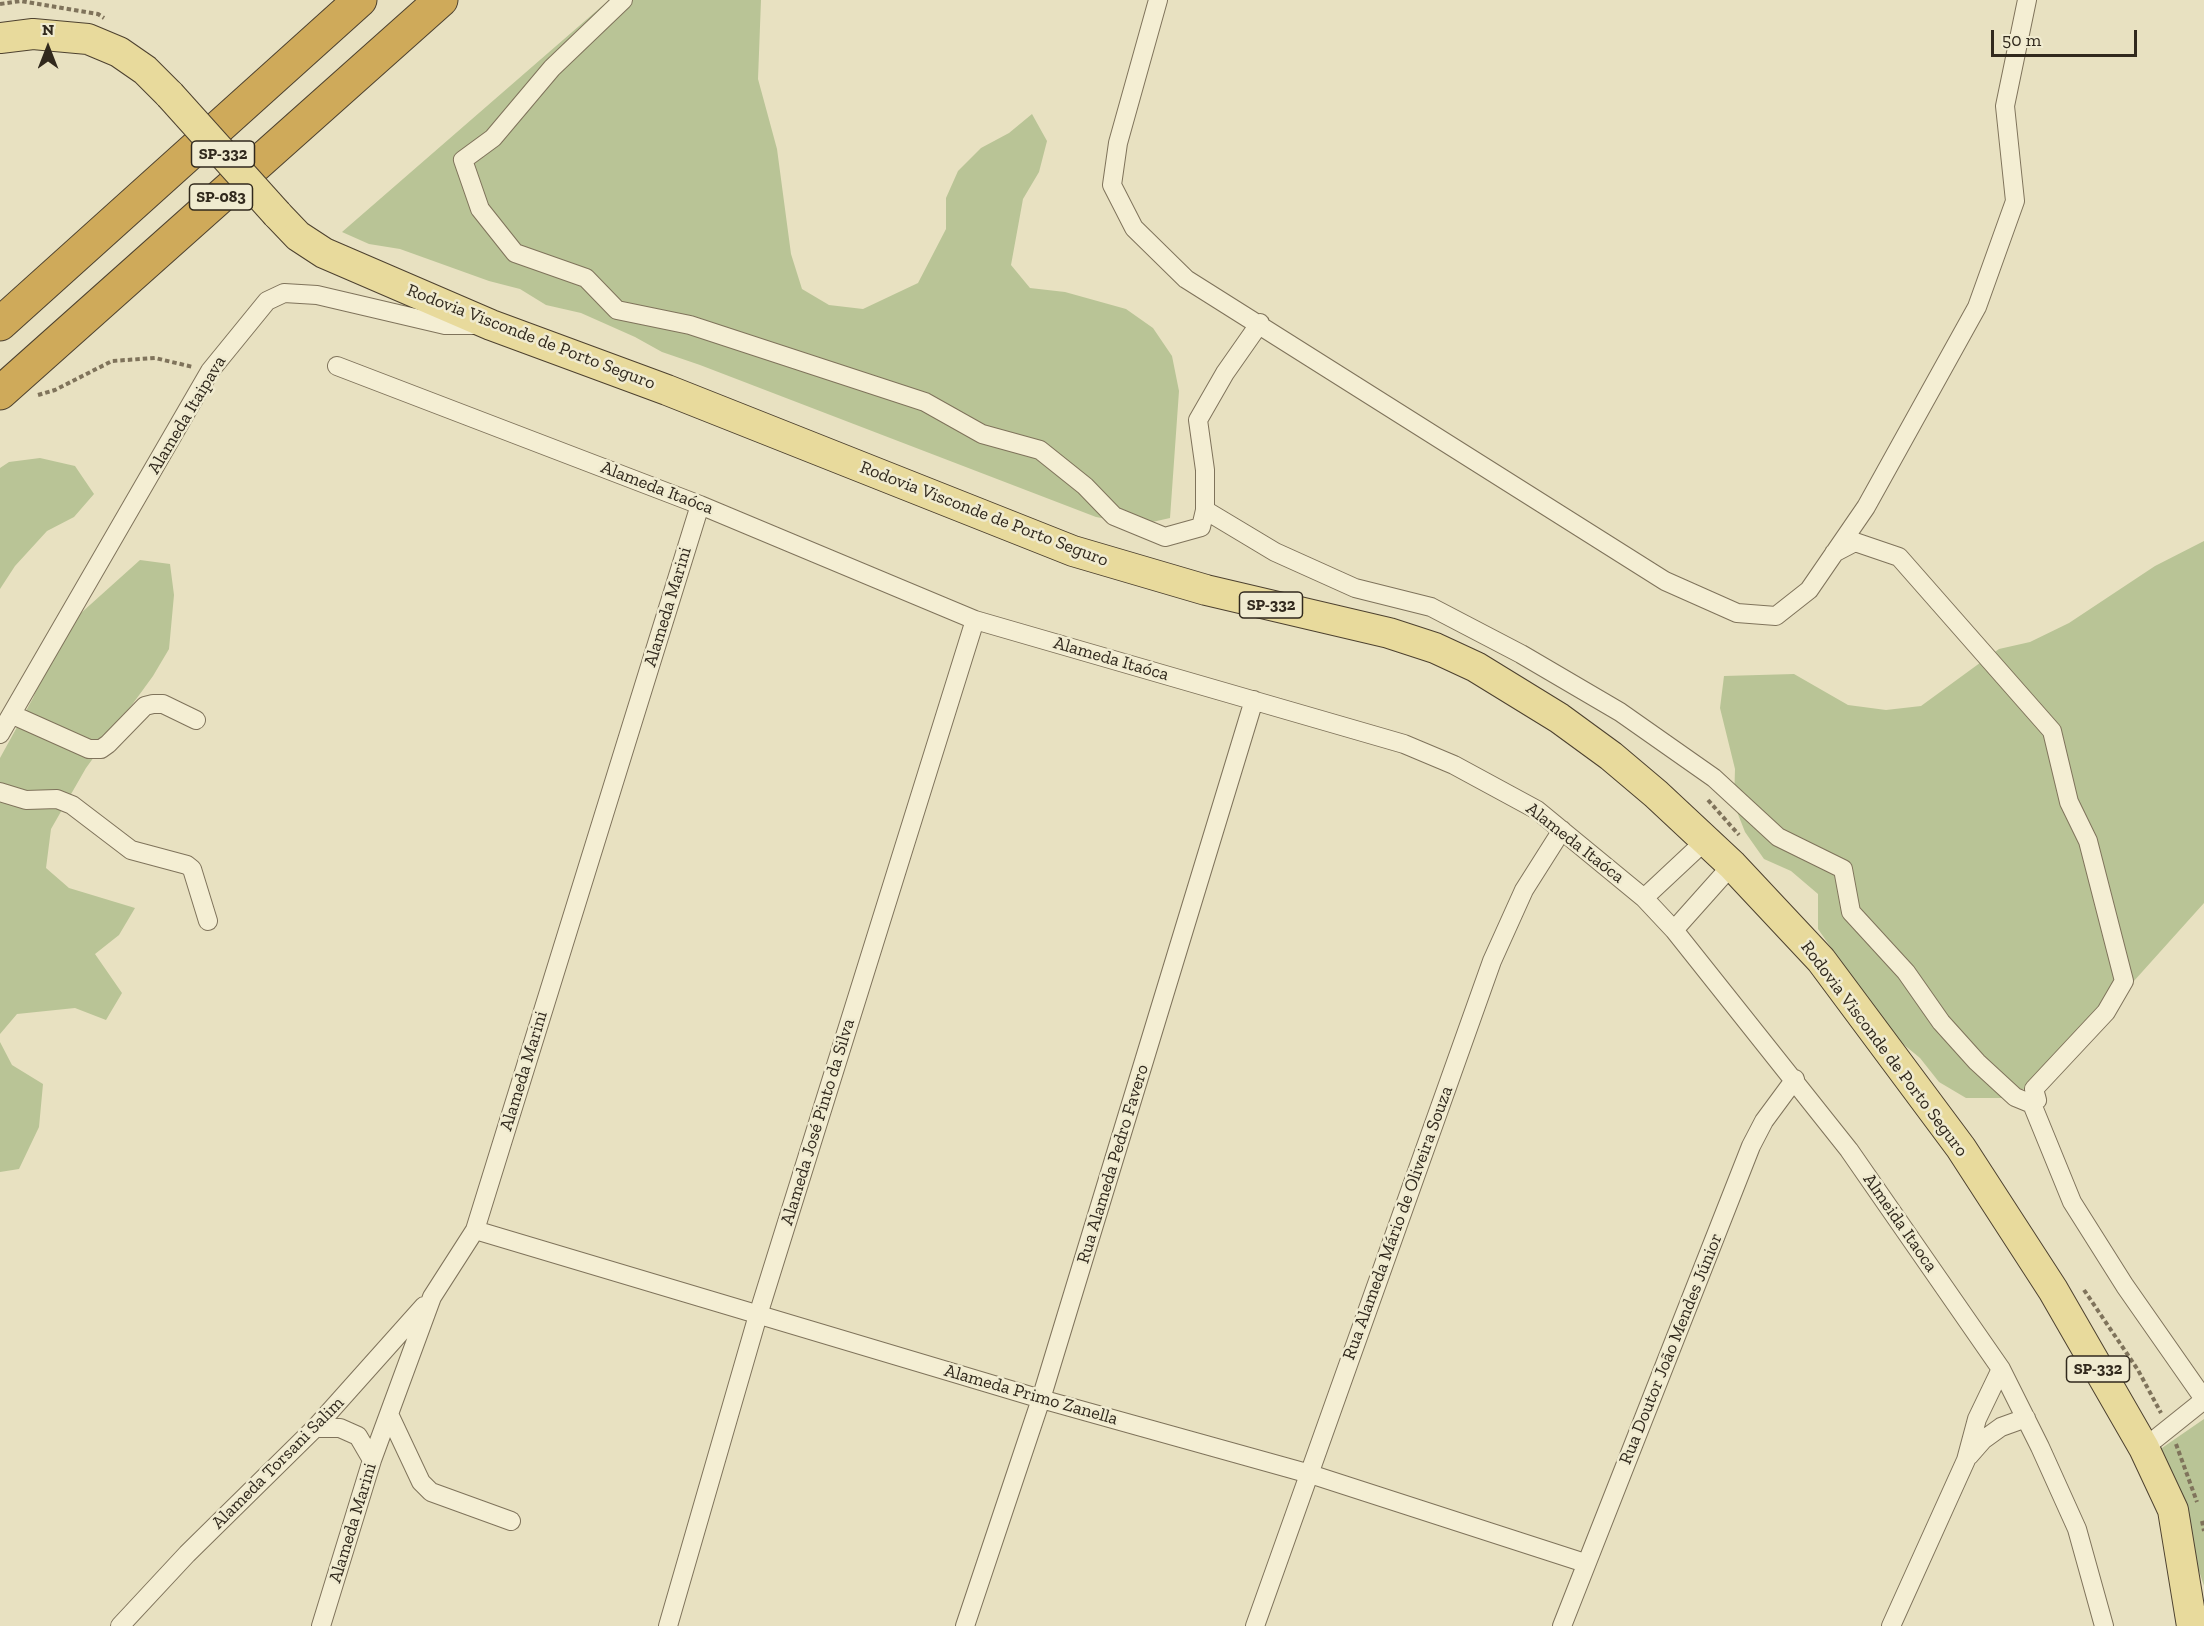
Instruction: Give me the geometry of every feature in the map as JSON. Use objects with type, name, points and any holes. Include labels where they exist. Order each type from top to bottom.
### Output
[{"type":"highway","name":"SP-083","points":[[0,324],[360,0]]},
{"type":"highway","name":"SP-083","points":[[0,393],[441,0]]},
{"type":"main road","name":"Rodovia Visconde de Porto Seguro","points":[[0,38],[33,34],[88,39],[119,52],[145,70],[170,95],[298,236],[324,253],[491,325],[667,390],[1072,551],[1206,590],[1389,633],[1435,648],[1476,667],[1559,718],[1656,794],[1706,840],[1821,960],[1961,1148],[2053,1290],[2144,1448],[2173,1510],[2192,1626]]},
{"type":"street","points":[[623,0],[552,68],[493,138],[463,159],[480,209],[515,253],[586,278],[617,310],[690,325],[925,402],[982,434],[1040,450],[1085,486],[1114,516],[1165,537],[1201,527],[1205,510],[1205,470],[1198,420],[1224,372],[1260,323]]},
{"type":"street","points":[[1158,0],[1118,143],[1112,185],[1134,228],[1186,279],[1260,323],[1390,409],[1665,581],[1737,613],[1776,616],[1809,590],[1866,507],[1977,307],[2015,201],[2005,106],[2027,0]]},
{"type":"street","name":"Alameda Itaipava","points":[[0,734],[210,370],[267,301],[284,292],[317,294],[445,325],[491,325]]},
{"type":"street","name":"Alameda Itaóca","points":[[337,366],[700,505],[975,620],[1404,744],[1454,765],[1537,810],[1644,898],[1674,930],[1715,985],[1795,1079]]},
{"type":"street","name":"Alameda Marini","points":[[321,1626],[372,1460],[432,1297],[475,1230],[700,505]]},
{"type":"street","points":[[1205,510],[1275,552],[1356,588],[1431,607],[1521,654],[1620,712],[1714,778],[1778,837],[1843,869],[1851,912],[1906,972],[1941,1022],[1977,1062],[2014,1097],[2032,1104],[2072,1202],[2125,1286],[2204,1400],[2144,1448]]},
{"type":"street","points":[[1834,553],[1855,542],[1899,557],[2052,730],[2069,802],[2088,841],[2124,981],[2106,1012],[2034,1089],[2037,1101],[2032,1104]]},
{"type":"street","name":"Alameda José Pinto da Silva","points":[[668,1626],[758,1315],[975,620]]},
{"type":"street","name":"Rua Alameda Pedro Favero","points":[[965,1626],[1041,1399],[1254,700]]},
{"type":"street","points":[[13,715],[89,749],[100,749],[108,744],[145,706],[163,704],[196,720]]},
{"type":"street","points":[[0,792],[26,800],[57,799],[72,805],[131,850],[141,855],[187,864],[192,869],[208,921]]},
{"type":"street","name":"Rua Alameda Mário de Oliveira Souza","points":[[1255,1626],[1492,961],[1524,890],[1562,830]]},
{"type":"street","points":[[1644,898],[1706,840]]},
{"type":"street","points":[[1674,930],[1732,866]]},
{"type":"street","name":"Almeida Itaoca","points":[[1795,1079],[1849,1150],[2001,1368],[2077,1529],[2104,1626]]},
{"type":"street","name":"Rua Doutor João Mendes Júnior","points":[[1562,1626],[1751,1146],[1764,1120],[1795,1079]]},
{"type":"street","name":"Alameda Primo Zanella","points":[[475,1230],[1041,1399],[1310,1474],[1585,1563]]},
{"type":"street","name":"Alameda Torsani Salim","points":[[120,1626],[187,1554],[315,1428],[432,1297]]},
{"type":"street","points":[[1891,1626],[1966,1460],[1977,1419],[2001,1368]]},
{"type":"street","points":[[389,1413],[421,1482],[431,1491],[511,1521]]},
{"type":"street","points":[[1966,1460],[1983,1440],[2001,1427],[2026,1418]]},
{"type":"street","points":[[315,1428],[340,1428],[358,1436],[372,1460]]},
{"type":"path","points":[[33,396],[55,390],[112,361],[154,358],[210,370]]},
{"type":"green space","points":[[609,0],[761,0],[758,79],[777,149],[791,254],[802,289],[829,305],[863,309],[918,283],[946,229],[946,198],[958,171],[981,148],[1009,133],[1032,114],[1047,141],[1039,172],[1023,199],[1011,265],[1030,288],[1065,292],[1126,309],[1153,328],[1172,356],[1179,391],[1170,518],[1139,525],[1096,517],[662,352],[635,337],[581,313],[546,305],[520,289],[489,281],[400,249],[369,244],[342,232]]},
{"type":"green space","points":[[40,458],[75,466],[94,494],[74,517],[47,531],[15,566],[0,589],[0,468],[9,462]]},
{"type":"green space","points":[[2204,541],[2204,903],[2063,1060],[2028,1087],[2001,1098],[1966,1098],[1939,1082],[1920,1058],[1897,1039],[1818,929],[1818,894],[1791,871],[1764,859],[1745,832],[1734,804],[1735,769],[1720,708],[1724,676],[1794,674],[1848,705],[1886,710],[1921,706],[1999,649],[2030,642],[2069,623],[2155,566]]},
{"type":"green space","points":[[140,560],[170,564],[174,595],[169,649],[153,676],[86,768],[51,829],[46,868],[69,888],[135,908],[119,935],[95,954],[122,993],[106,1020],[75,1008],[17,1014],[0,1034],[0,758],[33,698],[49,659],[81,613]]},
{"type":"green space","points":[[0,1042],[12,1065],[43,1084],[39,1127],[19,1169],[0,1172]]},
{"type":"green space","points":[[2204,1419],[2204,1586],[2159,1450]]}]
